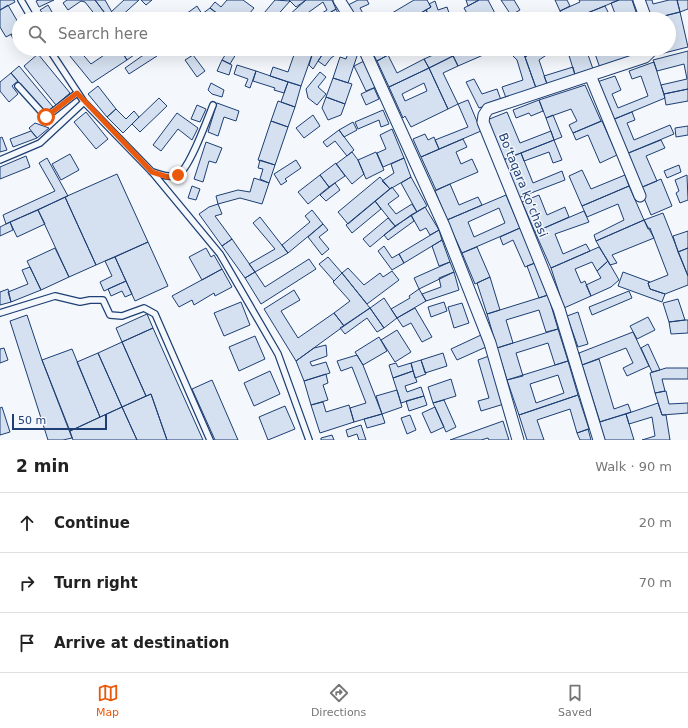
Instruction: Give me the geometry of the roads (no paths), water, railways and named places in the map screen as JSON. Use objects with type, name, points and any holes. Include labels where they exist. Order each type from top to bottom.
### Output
[{"type":"street","points":[[339,0],[347,12]]},
{"type":"street","points":[[639,0],[643,12]]},
{"type":"street","points":[[367,56],[447,233],[490,343],[518,440]]},
{"type":"street","name":"Boʻtaqara koʻchasi","points":[[598,440],[559,308],[483,122],[484,115],[488,109],[646,56]]},
{"type":"street","points":[[590,76],[640,196]]},
{"type":"lane","points":[[21,0],[28,12]]},
{"type":"lane","points":[[53,56],[84,102],[152,172],[220,254],[278,354],[309,440]]},
{"type":"lane","points":[[18,86],[46,117],[77,93]]},
{"type":"lane","points":[[0,160],[40,143],[84,102]]},
{"type":"lane","points":[[152,172],[168,177],[178,175],[186,166],[213,105]]},
{"type":"lane","points":[[0,313],[55,296],[80,302],[103,300],[110,315],[122,316],[144,308],[155,314],[210,440]]}]
